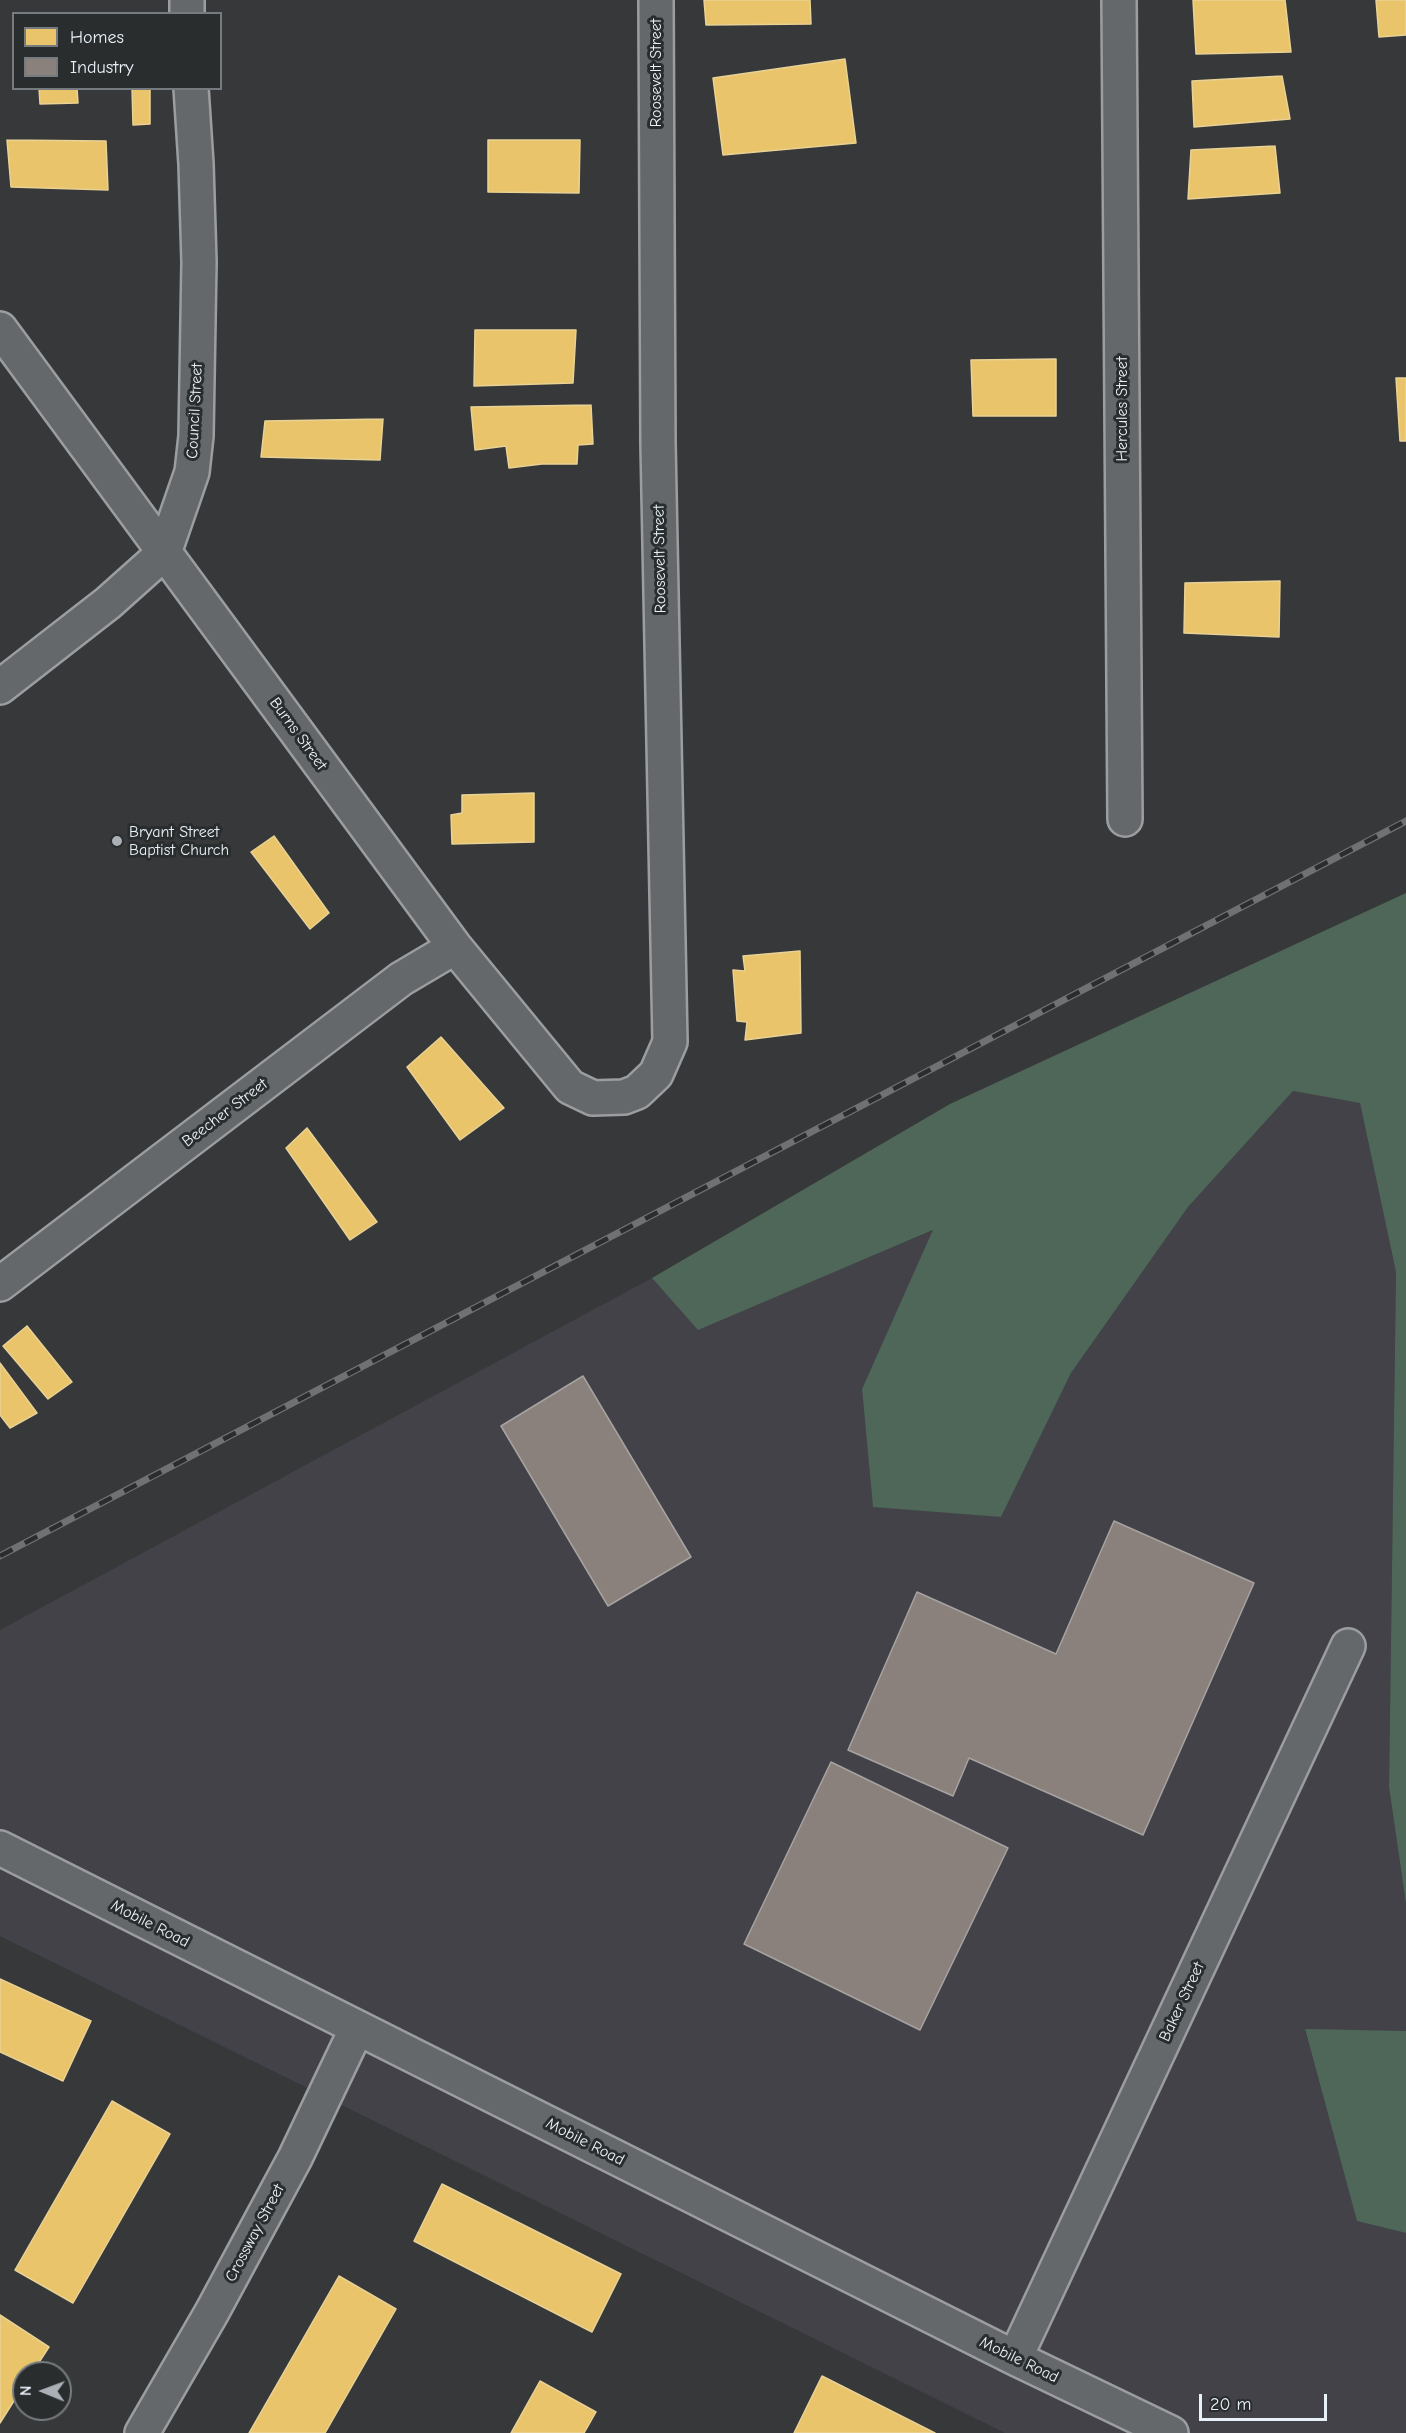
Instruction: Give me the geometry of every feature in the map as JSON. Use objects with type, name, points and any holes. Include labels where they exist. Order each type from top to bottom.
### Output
[{"type":"street","name":"Roosevelt Street","points":[[624,1097],[637,1092],[656,1074],[670,1042],[658,455],[656,0]]},
{"type":"street","name":"Hercules Street","points":[[1119,0],[1125,819]]},
{"type":"street","name":"Council Street","points":[[0,687],[108,603],[164,553],[192,472],[196,436],[199,262],[191,90]]},
{"type":"street","name":"Burns Street","points":[[0,329],[455,947],[570,1088],[593,1098],[624,1097]]},
{"type":"street","name":"Beecher Street","points":[[0,1284],[401,979],[455,947]]},
{"type":"street","name":"Baker Street","points":[[1015,2358],[1348,1646]]},
{"type":"street","name":"Mobile Road","points":[[0,1848],[1015,2358],[1171,2433]]},
{"type":"street","name":"Crossway Street","points":[[142,2433],[212,2312],[295,2158],[357,2028]]},
{"type":"shaded area","points":[[1293,1091],[1360,1103],[1396,1272],[1389,1787],[1406,1904],[1406,2031],[1305,2030],[1357,2221],[1406,2233],[1406,2433],[1005,2433],[0,1936],[0,1630],[652,1278],[698,1329],[934,1230],[862,1389],[873,1506],[1001,1517],[1071,1373],[1188,1207]]},
{"type":"green space","points":[[1406,893],[1406,1904],[1389,1787],[1396,1272],[1360,1103],[1293,1091],[1188,1207],[1071,1373],[1001,1517],[873,1507],[862,1389],[933,1230],[698,1330],[652,1278],[950,1104]]},
{"type":"green space","points":[[1305,2029],[1406,2031],[1406,2233],[1357,2221]]},
{"type":"building: Homes","points":[[704,0],[810,0],[811,24],[706,25]]},
{"type":"building: Homes","points":[[1193,0],[1285,0],[1291,52],[1196,54]]},
{"type":"building: Homes","points":[[1376,0],[1406,0],[1406,35],[1379,37]]},
{"type":"building: Homes","points":[[845,59],[856,143],[723,155],[713,78]]},
{"type":"building: Homes","points":[[1282,76],[1290,119],[1194,127],[1192,81]]},
{"type":"building: Homes","points":[[39,90],[77,90],[78,103],[40,104]]},
{"type":"building: Homes","points":[[132,90],[150,90],[150,124],[133,125]]},
{"type":"building: Homes","points":[[7,140],[106,141],[108,190],[11,187]]},
{"type":"building: Homes","points":[[488,140],[580,140],[579,193],[488,192]]},
{"type":"building: Homes","points":[[1275,146],[1280,193],[1188,199],[1191,150]]},
{"type":"building: Homes","points":[[475,330],[576,330],[573,383],[474,386]]},
{"type":"building: Homes","points":[[1056,359],[1056,416],[973,416],[971,360]]},
{"type":"building: Homes","points":[[1396,378],[1406,378],[1406,441],[1400,441]]},
{"type":"building: Homes","points":[[591,405],[593,444],[578,445],[577,464],[542,464],[509,468],[506,446],[475,450],[471,407]]},
{"type":"building: Homes","points":[[383,419],[380,460],[261,457],[265,421]]},
{"type":"building: Homes","points":[[1280,581],[1279,637],[1184,633],[1185,583]]},
{"type":"building: Homes","points":[[534,793],[534,842],[452,844],[451,815],[462,813],[462,795]]},
{"type":"building: Homes","points":[[274,836],[329,913],[310,929],[251,852]]},
{"type":"building: Homes","points":[[800,951],[801,1033],[745,1040],[747,1022],[737,1021],[733,970],[745,971],[743,956]]},
{"type":"building: Homes","points":[[441,1037],[504,1108],[460,1140],[407,1067]]},
{"type":"building: Homes","points":[[307,1128],[377,1222],[350,1240],[286,1148]]},
{"type":"building: Homes","points":[[27,1326],[72,1382],[48,1399],[3,1346]]},
{"type":"building: Homes","points":[[0,1363],[37,1413],[10,1428],[0,1415]]},
{"type":"building: Homes","points":[[0,1979],[91,2021],[63,2081],[0,2052]]},
{"type":"building: Homes","points":[[112,2101],[170,2134],[73,2303],[15,2270]]},
{"type":"building: Homes","points":[[442,2184],[621,2274],[592,2332],[414,2241]]},
{"type":"building: Homes","points":[[339,2276],[396,2309],[325,2433],[249,2433]]},
{"type":"building: Homes","points":[[0,2315],[49,2347],[40,2361],[12,2361],[12,2404],[0,2423]]},
{"type":"building: Homes","points":[[822,2376],[935,2433],[794,2433]]},
{"type":"building: Homes","points":[[540,2381],[596,2412],[584,2433],[511,2433]]},
{"type":"building: Industry","points":[[583,1376],[691,1557],[608,1606],[501,1426]]},
{"type":"building: Industry","points":[[1114,1521],[1254,1583],[1143,1835],[969,1758],[953,1796],[848,1750],[917,1592],[1056,1654]]},
{"type":"building: Industry","points":[[831,1762],[1008,1848],[920,2030],[744,1944]]},
{"type":"railway","points":[[0,1556],[1406,821]]},
{"type":"place","name":"Bryant Street Baptist Church","points":[[117,841]]}]
